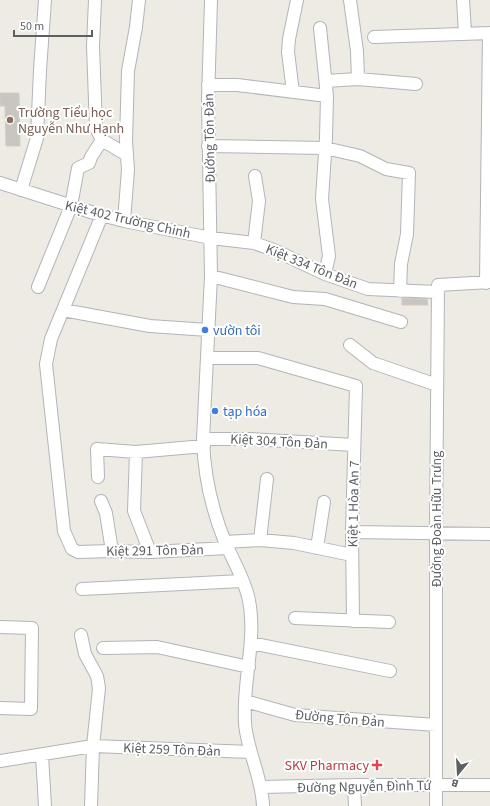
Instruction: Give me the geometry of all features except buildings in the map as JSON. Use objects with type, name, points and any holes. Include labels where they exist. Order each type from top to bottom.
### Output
[{"type":"street","points":[[21,190],[37,138],[45,0]]},
{"type":"street","points":[[94,0],[93,46],[96,128],[102,140],[127,155]]},
{"type":"street","points":[[124,221],[128,170],[126,141],[128,71],[139,0]]},
{"type":"street","name":"Đường Tôn Đản","points":[[211,0],[208,85],[211,276],[204,460],[218,521],[247,594],[250,610],[251,643],[245,701],[245,725],[261,787],[264,806]]},
{"type":"street","points":[[293,92],[289,45],[297,0]]},
{"type":"street","points":[[350,0],[357,51],[358,79]]},
{"type":"street","points":[[463,0],[464,33]]},
{"type":"street","points":[[320,28],[326,81],[325,148],[322,199],[329,256],[325,274]]},
{"type":"street","points":[[374,37],[489,32],[488,282],[438,285],[438,292]]},
{"type":"street","points":[[326,81],[358,79],[416,84]]},
{"type":"street","points":[[208,85],[237,85],[326,96]]},
{"type":"street","points":[[38,287],[71,206],[78,168],[89,163],[91,157],[102,140]]},
{"type":"street","points":[[208,146],[325,148],[360,156],[386,169],[409,173],[407,234],[401,264],[400,291]]},
{"type":"street","points":[[254,243],[259,202],[255,176]]},
{"type":"street","name":"Kiệt 402 Trường Chinh","points":[[0,183],[124,221],[211,238]]},
{"type":"street","points":[[102,215],[63,310],[150,326],[208,330]]},
{"type":"street","name":"Kiệt 334 Tôn Đản","points":[[211,238],[254,243],[274,250],[325,274],[368,289],[438,292]]},
{"type":"street","points":[[211,276],[293,297],[324,299],[401,322]]},
{"type":"street","name":"Đường Đoàn Hữu Trưng","points":[[436,806],[438,292]]},
{"type":"street","name":"Kiệt 291 Tôn Đản","points":[[63,310],[51,339],[46,364],[64,531],[72,549],[78,552],[150,552],[227,545],[260,540],[294,543],[352,555]]},
{"type":"street","points":[[350,345],[373,363],[437,385]]},
{"type":"street","name":"Kiệt 1 Hòa An 7","points":[[207,358],[258,358],[356,386],[352,532],[353,621]]},
{"type":"street","name":"Kiệt 304 Tôn Đản","points":[[98,477],[97,449],[136,452],[204,442],[250,439],[354,445]]},
{"type":"street","points":[[136,452],[134,511],[150,552]]},
{"type":"street","points":[[260,540],[267,479]]},
{"type":"street","points":[[101,501],[106,513],[112,551]]},
{"type":"street","points":[[317,548],[324,502]]},
{"type":"street","points":[[352,532],[490,534]]},
{"type":"street","points":[[82,589],[242,581]]},
{"type":"street","points":[[295,618],[389,622]]},
{"type":"street","points":[[0,627],[32,628],[31,709],[0,708]]},
{"type":"street","points":[[81,635],[85,654],[95,670],[99,681],[93,746],[91,806]]},
{"type":"street","points":[[251,643],[390,671]]},
{"type":"street","points":[[103,648],[157,647],[249,667]]},
{"type":"street","name":"Đường Tôn Đản","points":[[245,701],[295,715],[436,725]]},
{"type":"street","name":"Kiệt 259 Tôn Đản","points":[[0,761],[93,746],[251,752]]},
{"type":"street","points":[[42,754],[45,806]]},
{"type":"street","points":[[354,785],[355,806]]},
{"type":"street","name":"Đường Nguyễn Đình Tứ","points":[[261,787],[490,785]]},
{"type":"place","name":"Trường Tiểu học Nguyễn Như Hạnh","points":[[10,120]]},
{"type":"place","name":"vườn tôi","points":[[205,330]]},
{"type":"place","name":"tạp hóa","points":[[215,411]]},
{"type":"place","name":"SKV Pharmacy","points":[[377,765]]}]
